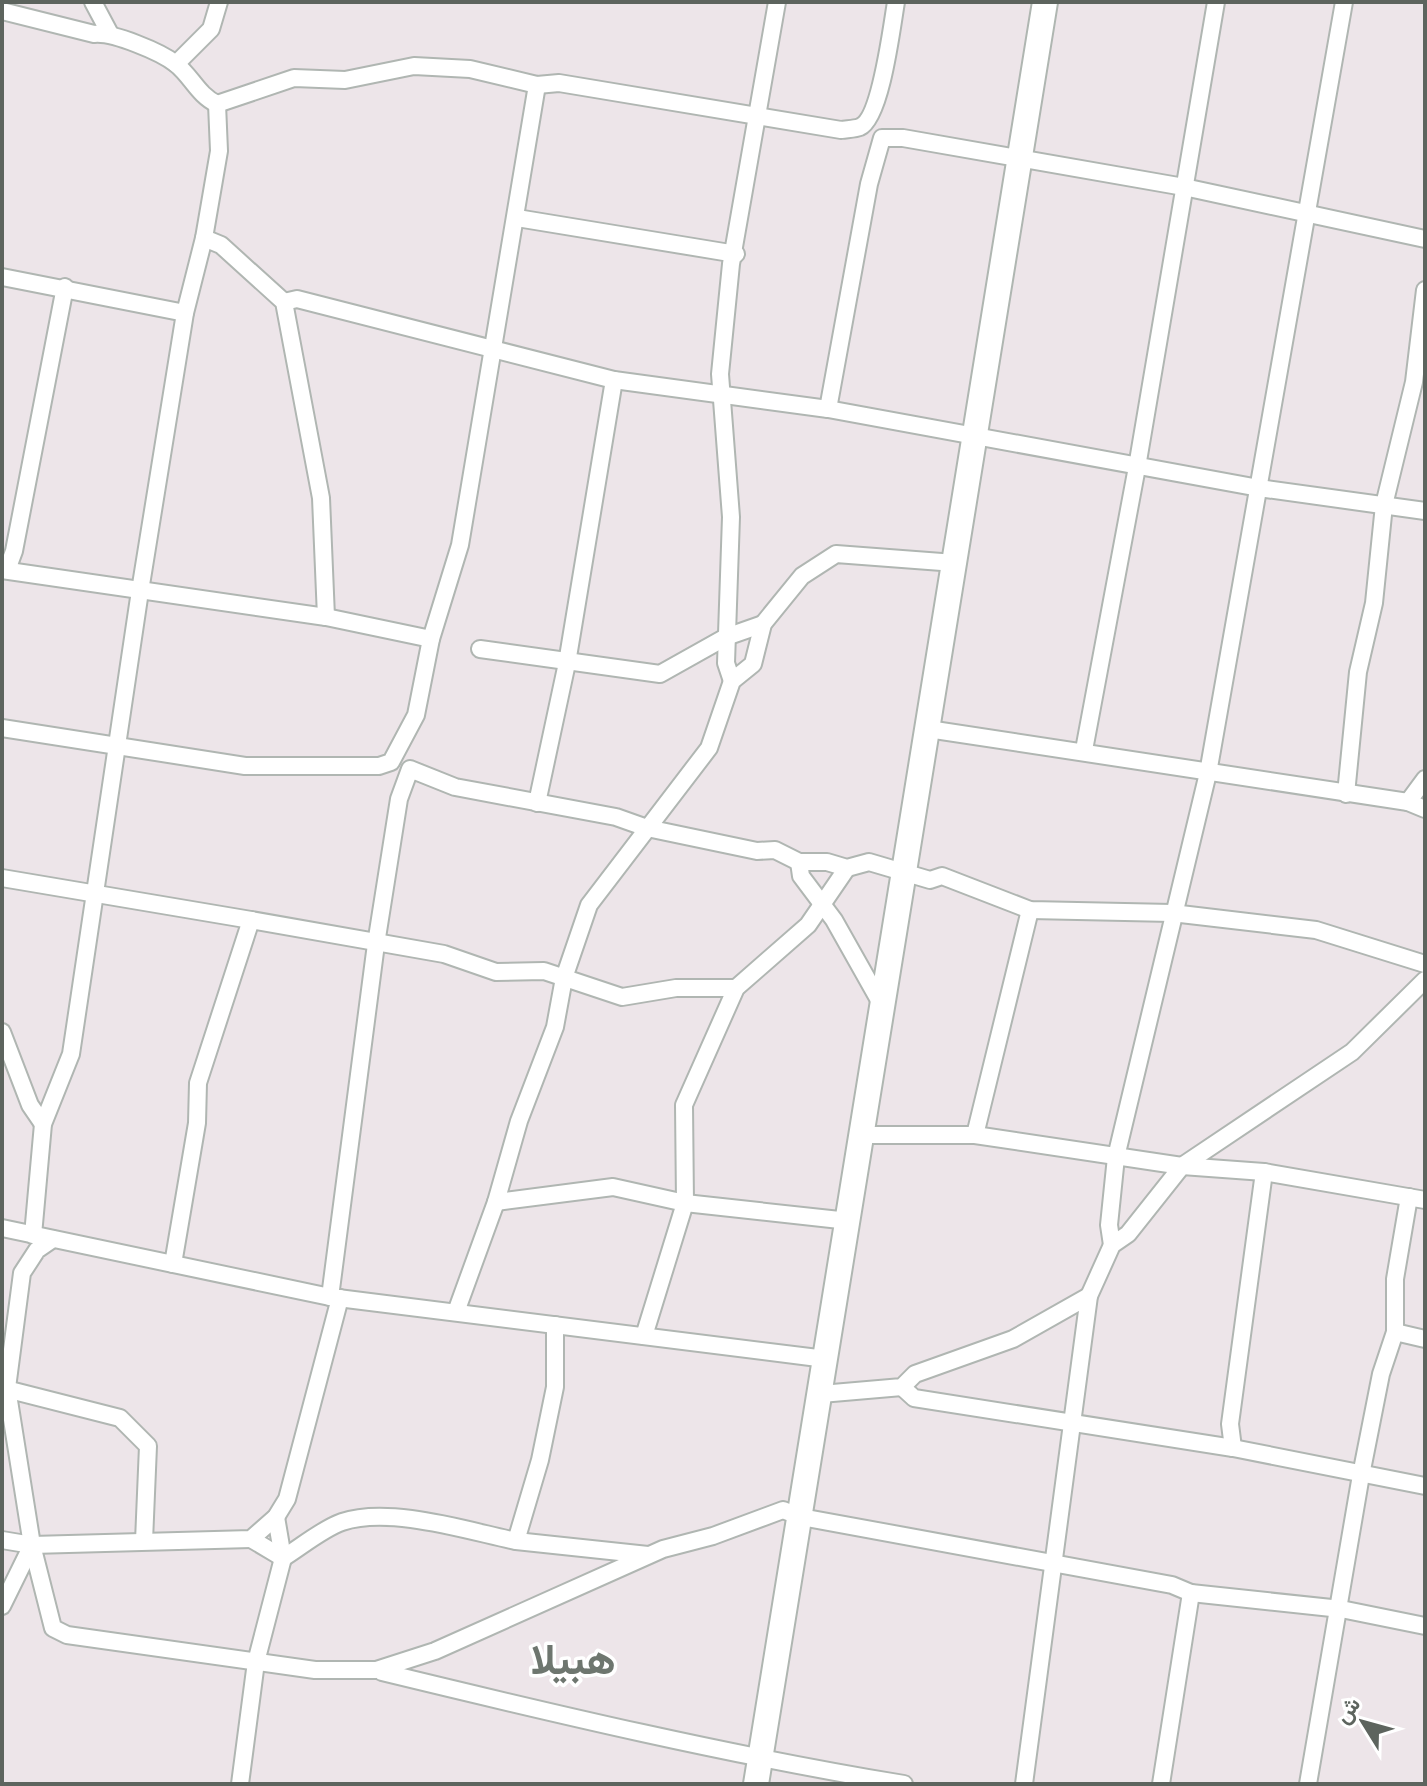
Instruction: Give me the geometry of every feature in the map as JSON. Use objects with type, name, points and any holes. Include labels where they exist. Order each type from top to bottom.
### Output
[{"type":"main road","points":[[758,1772],[1045,2]]},
{"type":"street","points":[[93,2],[109,32]]},
{"type":"street","points":[[176,64],[211,29],[219,2]]},
{"type":"street","points":[[732,681],[726,663],[731,517],[720,374],[731,264],[736,254],[777,2]]},
{"type":"street","points":[[2,11],[94,34],[109,32],[176,64],[204,98],[217,104],[294,78],[345,80],[414,66],[470,69],[537,85],[559,83],[841,130],[861,127],[870,118],[883,75],[896,2]]},
{"type":"street","points":[[1084,750],[1137,467],[1216,2]]},
{"type":"street","points":[[1112,1245],[1109,1225],[1116,1157],[1208,773],[1310,212],[1344,2]]},
{"type":"street","points":[[2,728],[245,766],[379,766],[391,762],[416,715],[431,639],[460,545],[537,85]]},
{"type":"street","points":[[33,1235],[43,1124],[71,1054],[115,747],[185,313],[204,238],[219,151],[217,104]]},
{"type":"street","points":[[828,409],[869,184],[882,138],[903,138],[1184,187],[1425,239]]},
{"type":"street","points":[[517,218],[736,254]]},
{"type":"street","points":[[204,238],[221,245],[284,302],[321,498],[326,617]]},
{"type":"street","points":[[2,277],[185,313]]},
{"type":"street","points":[[65,287],[14,551],[4,570],[326,617],[431,639]]},
{"type":"street","points":[[1346,794],[1358,672],[1374,603],[1384,505],[1419,381],[1423,338],[1420,323],[1425,290]]},
{"type":"street","points":[[284,302],[297,299],[614,380],[828,409],[1259,488],[1425,511]]},
{"type":"street","points":[[537,803],[567,663],[614,380]]},
{"type":"street","points":[[456,1312],[496,1202],[519,1121],[555,1027],[564,978],[589,905],[709,748],[732,681],[753,664],[763,624],[802,576],[836,554],[955,563]]},
{"type":"street","points":[[480,649],[660,674],[726,637],[763,624]]},
{"type":"street","points":[[928,729],[1084,750],[1208,773],[1408,802],[1425,809]]},
{"type":"street","points":[[251,1539],[276,1517],[287,1499],[335,1297],[376,944],[399,799],[410,769],[455,787],[616,817],[647,828],[757,851],[775,850],[799,862],[827,862],[847,868],[869,862],[930,880],[942,876],[1030,910],[1172,913],[1316,930],[1425,964]]},
{"type":"street","points":[[1408,802],[1425,779]]},
{"type":"street","points":[[799,862],[801,876],[821,907],[834,920],[883,1007]]},
{"type":"street","points":[[644,1336],[685,1203],[684,1105],[736,988],[808,925],[847,868]]},
{"type":"street","points":[[2,878],[444,954],[496,972],[544,971],[622,997],[676,988],[736,988]]},
{"type":"street","points":[[975,1135],[1030,910]]},
{"type":"street","points":[[173,1264],[197,1123],[198,1083],[251,920]]},
{"type":"street","points":[[1024,1784],[1056,1563],[1089,1296],[1112,1245],[1128,1234],[1182,1166],[1352,1052],[1425,980]]},
{"type":"street","points":[[2,1032],[30,1105],[43,1124]]},
{"type":"street","points":[[863,1135],[975,1135],[1182,1166],[1264,1172],[1372,1188],[1402,1199],[1417,1198],[1395,1279],[1395,1332],[1381,1374],[1361,1475],[1341,1609],[1308,1784]]},
{"type":"street","points":[[1233,1448],[1230,1424],[1264,1172]]},
{"type":"street","points":[[496,1202],[613,1187],[685,1203],[849,1221]]},
{"type":"street","points":[[2,1228],[335,1297],[826,1359]]},
{"type":"street","points":[[53,1239],[37,1250],[22,1273],[4,1388],[32,1545],[53,1628],[83,1639],[346,1672],[376,1670],[435,1651],[650,1555],[783,1510],[801,1517],[1172,1585],[1191,1593],[1341,1609],[1425,1626]]},
{"type":"street","points":[[821,1394],[902,1387],[915,1374],[1013,1339],[1089,1296]]},
{"type":"street","points":[[516,1541],[540,1460],[555,1387],[555,1325]]},
{"type":"street","points":[[1395,1332],[1425,1339]]},
{"type":"street","points":[[902,1387],[914,1398],[1233,1448],[1425,1486]]},
{"type":"street","points":[[4,1388],[120,1418],[148,1446],[144,1541]]},
{"type":"street","points":[[240,1784],[256,1662],[283,1558],[276,1517]]},
{"type":"street","points":[[283,1558],[342,1522],[381,1518],[415,1520],[516,1541],[650,1555]]},
{"type":"street","points":[[2,1540],[32,1545],[251,1539],[283,1558]]},
{"type":"street","points":[[2,1606],[32,1545]]},
{"type":"street","points":[[1161,1784],[1191,1593]]},
{"type":"street","points":[[376,1670],[615,1729],[660,1735],[758,1772],[904,1784]]},
{"type":"district","name":"هبيلا","points":[[573,1659]]}]
